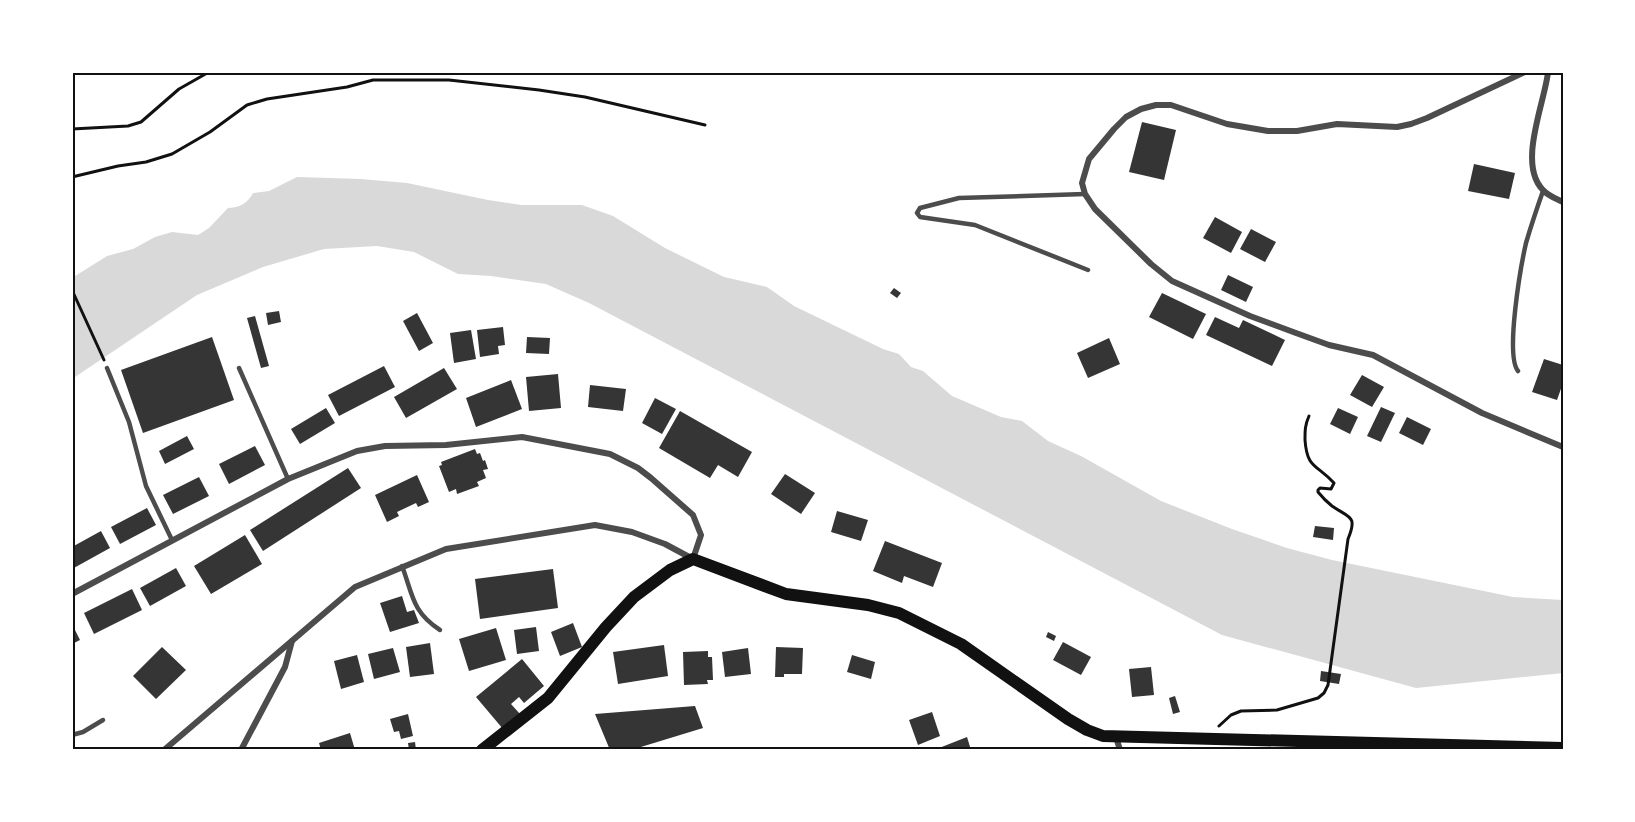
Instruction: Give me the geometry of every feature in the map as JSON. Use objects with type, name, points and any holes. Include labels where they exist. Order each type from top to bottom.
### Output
[{"type":"main road","points":[[482,750],[548,698],[606,627],[634,597],[670,570],[693,559],[786,594],[868,605],[899,613],[961,644],[1086,730],[1103,736],[1563,748]]},
{"type":"street","points":[[1525,72],[1427,118],[1397,127],[1337,124],[1297,131],[1268,131],[1227,123],[1171,105],[1156,105],[1141,109],[1126,117],[1098,146],[1089,159],[1082,183],[1085,194],[1095,209],[1151,264],[1172,281],[1296,333],[1329,345],[1373,355],[1482,413],[1563,447]]},
{"type":"street","points":[[1548,72],[1537,119],[1533,152],[1537,180],[1543,191],[1563,202]]},
{"type":"street","points":[[72,594],[288,479],[346,455],[385,446],[446,445],[522,437],[610,454],[638,468],[693,515],[701,535],[693,559],[665,544],[632,532],[595,525],[446,549],[402,566],[355,587],[164,750]]},
{"type":"street","points":[[241,750],[285,667],[292,640]]},
{"type":"street","points":[[1116,737],[1120,750]]},
{"type":"lane","points":[[1518,370],[1513,357],[1516,306],[1526,244],[1543,191]]},
{"type":"lane","points":[[1085,194],[959,198],[920,208],[917,213],[920,217],[975,225],[1088,270]]},
{"type":"lane","points":[[107,368],[129,422],[146,486],[172,540]]},
{"type":"lane","points":[[239,368],[288,479]]},
{"type":"lane","points":[[402,566],[418,610],[424,618],[440,630]]},
{"type":"lane","points":[[72,735],[83,732],[103,720]]},
{"type":"path","points":[[72,129],[128,126],[141,122],[178,89],[209,72]]},
{"type":"path","points":[[72,177],[166,156],[210,132],[247,105],[267,99],[347,87],[373,80],[449,80],[527,88],[585,97],[705,125]]},
{"type":"path","points":[[72,290],[107,368]]},
{"type":"path","points":[[1217,728],[1241,711],[1277,710],[1318,698],[1328,685],[1348,539],[1353,521],[1346,513],[1332,506],[1318,490],[1320,488],[1331,489],[1334,483],[1311,463],[1307,455],[1304,429],[1309,416]]},
{"type":"shaded area","points":[[297,177],[407,183],[521,205],[582,205],[613,216],[665,248],[724,277],[767,287],[794,306],[883,349],[899,354],[911,367],[923,371],[952,396],[1001,417],[1022,421],[1048,441],[1081,456],[1161,501],[1287,548],[1332,560],[1513,597],[1563,600],[1563,673],[1416,688],[1222,635],[589,303],[546,284],[458,274],[414,252],[377,246],[324,249],[263,267],[197,295],[72,379],[72,278],[107,256],[133,249],[155,237],[172,232],[198,235],[209,228],[228,208],[243,204],[253,193],[269,191]]},
{"type":"building","points":[[1142,122],[1176,130],[1164,180],[1129,172]]},
{"type":"building","points":[[1474,164],[1515,173],[1509,199],[1468,191]]},
{"type":"building","points":[[1215,217],[1242,232],[1231,253],[1203,238]]},
{"type":"building","points":[[1251,229],[1276,242],[1265,262],[1240,249]]},
{"type":"building","points":[[1228,275],[1253,287],[1246,302],[1221,290]]},
{"type":"building","points":[[894,288],[901,293],[897,298],[890,293]]},
{"type":"building","points":[[1162,293],[1206,314],[1193,339],[1149,317]]},
{"type":"building","points":[[279,311],[281,322],[268,325],[266,313]]},
{"type":"building","points":[[417,313],[433,343],[419,351],[403,321]]},
{"type":"building","points":[[255,316],[269,366],[261,368],[247,318]]},
{"type":"building","points":[[1215,317],[1239,328],[1243,320],[1285,340],[1272,366],[1206,335]]},
{"type":"building","points":[[503,327],[505,345],[498,346],[499,354],[480,357],[477,330]]},
{"type":"building","points":[[471,330],[476,359],[454,363],[450,333]]},
{"type":"building","points":[[212,337],[234,400],[143,433],[121,370]]},
{"type":"building","points":[[527,337],[550,338],[549,354],[526,353]]},
{"type":"building","points":[[1109,338],[1120,364],[1088,378],[1077,353]]},
{"type":"building","points":[[1544,359],[1563,365],[1563,383],[1557,400],[1532,392]]},
{"type":"building","points":[[384,366],[395,387],[339,416],[328,395]]},
{"type":"building","points":[[444,368],[457,389],[406,418],[394,397]]},
{"type":"building","points":[[558,374],[561,408],[529,411],[526,377]]},
{"type":"building","points":[[1362,375],[1384,387],[1372,407],[1350,395]]},
{"type":"building","points":[[511,380],[522,409],[476,427],[466,398]]},
{"type":"building","points":[[590,385],[626,389],[623,411],[588,407]]},
{"type":"building","points":[[655,398],[676,409],[662,434],[642,423]]},
{"type":"building","points":[[1381,407],[1395,413],[1381,442],[1367,436]]},
{"type":"building","points":[[326,408],[335,423],[300,444],[291,429]]},
{"type":"building","points":[[1338,408],[1358,417],[1350,434],[1330,424]]},
{"type":"building","points":[[680,411],[752,452],[738,477],[718,465],[710,478],[659,448]]},
{"type":"building","points":[[1407,417],[1431,429],[1423,445],[1399,433]]},
{"type":"building","points":[[187,436],[194,449],[165,464],[159,451]]},
{"type":"building","points":[[255,446],[265,465],[229,484],[219,464]]},
{"type":"building","points":[[475,449],[477,454],[480,453],[483,461],[485,460],[488,469],[483,470],[486,478],[477,482],[479,486],[457,494],[456,489],[449,492],[439,466],[442,465],[441,462]]},
{"type":"building","points":[[348,468],[361,488],[263,551],[250,530]]},
{"type":"building","points":[[785,474],[815,493],[801,514],[771,494]]},
{"type":"building","points":[[417,475],[429,502],[418,507],[416,503],[397,512],[399,516],[387,522],[375,495]]},
{"type":"building","points":[[199,477],[209,496],[173,514],[163,495]]},
{"type":"building","points":[[147,508],[156,525],[120,544],[111,527]]},
{"type":"building","points":[[837,511],[868,520],[861,541],[831,532]]},
{"type":"building","points":[[1315,526],[1334,528],[1333,540],[1313,537]]},
{"type":"building","points":[[101,531],[110,548],[72,569],[72,547]]},
{"type":"building","points":[[245,535],[262,564],[211,594],[194,566]]},
{"type":"building","points":[[885,541],[942,563],[933,587],[904,576],[902,583],[873,571]]},
{"type":"building","points":[[176,568],[186,586],[150,606],[140,588]]},
{"type":"building","points":[[553,569],[558,608],[480,619],[475,579]]},
{"type":"building","points":[[132,589],[142,610],[94,634],[84,613]]},
{"type":"building","points":[[402,596],[407,612],[414,610],[419,623],[390,632],[380,603]]},
{"type":"building","points":[[573,623],[582,647],[560,656],[551,632]]},
{"type":"building","points":[[72,624],[80,640],[72,644]]},
{"type":"building","points":[[536,627],[539,651],[517,654],[514,630]]},
{"type":"building","points":[[496,628],[506,660],[469,671],[459,639]]},
{"type":"building","points":[[1048,632],[1056,636],[1054,641],[1046,637]]},
{"type":"building","points":[[1063,642],[1091,657],[1081,675],[1053,660]]},
{"type":"building","points":[[430,643],[434,674],[410,677],[406,647]]},
{"type":"building","points":[[664,645],[668,676],[618,684],[613,652]]},
{"type":"building","points":[[162,647],[186,670],[156,699],[133,676]]},
{"type":"building","points":[[776,647],[803,648],[802,674],[784,674],[784,677],[775,677]]},
{"type":"building","points":[[393,648],[400,672],[374,679],[368,654]]},
{"type":"building","points":[[748,648],[751,674],[725,677],[722,652]]},
{"type":"building","points":[[708,651],[708,657],[712,657],[713,680],[707,680],[708,684],[684,685],[683,652]]},
{"type":"building","points":[[357,655],[364,682],[341,689],[334,661]]},
{"type":"building","points":[[852,655],[875,662],[871,679],[847,672]]},
{"type":"building","points":[[522,659],[544,686],[524,703],[519,697],[511,704],[520,714],[503,729],[476,697]]},
{"type":"building","points":[[1151,667],[1154,695],[1132,697],[1129,669]]},
{"type":"building","points":[[1321,671],[1341,674],[1339,684],[1320,681]]},
{"type":"building","points":[[1175,696],[1180,712],[1173,714],[1169,698]]},
{"type":"building","points":[[695,706],[703,728],[631,750],[610,750],[595,714]]},
{"type":"building","points":[[932,712],[940,736],[918,745],[909,720]]},
{"type":"building","points":[[408,714],[413,736],[401,739],[399,731],[394,732],[390,719]]},
{"type":"building","points":[[350,733],[355,750],[321,750],[319,743]]},
{"type":"building","points":[[967,737],[971,750],[934,750]]},
{"type":"building","points":[[415,742],[416,750],[409,750],[408,743]]}]
